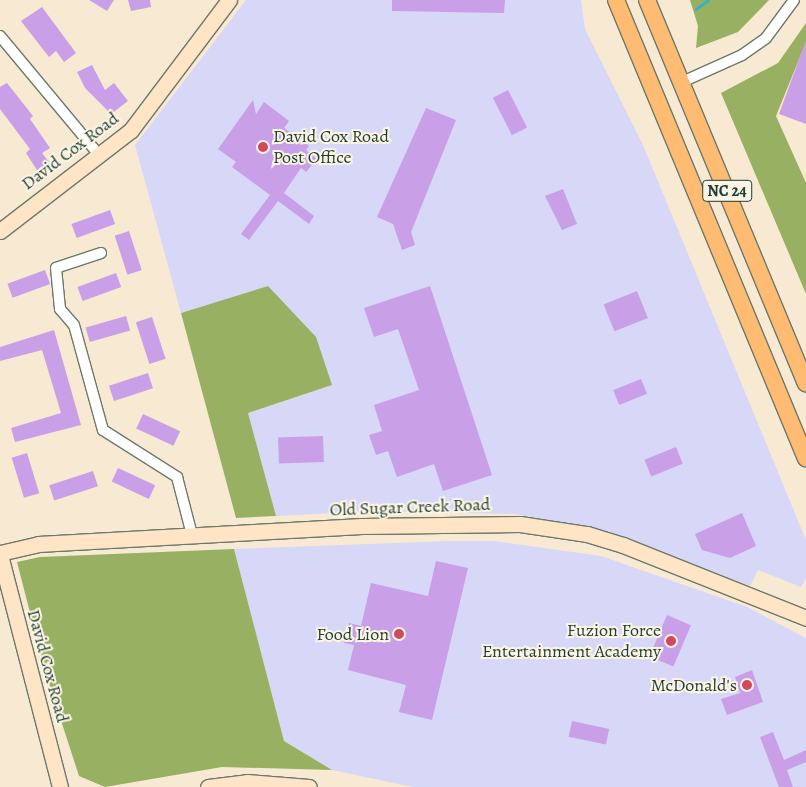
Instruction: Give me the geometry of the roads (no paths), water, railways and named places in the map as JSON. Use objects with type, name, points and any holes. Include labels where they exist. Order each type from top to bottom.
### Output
[{"type":"main road","name":"NC 24","points":[[616,0],[806,458]]},
{"type":"main road","name":"NC 24","points":[[648,0],[806,382]]},
{"type":"street","name":"David Cox Road","points":[[0,231],[100,156],[147,112],[229,0]]},
{"type":"street","points":[[682,82],[742,55],[766,38],[794,0]]},
{"type":"street","points":[[0,36],[100,156]]},
{"type":"street","points":[[101,253],[56,268],[60,309],[74,325],[103,430],[177,477],[192,535]]},
{"type":"street","name":"Old Sugar Creek Road","points":[[1,560],[38,544],[362,526],[520,524],[587,534],[623,545],[806,618]]},
{"type":"street","name":"David Cox Road","points":[[1,560],[60,787]]},
{"type":"street","points":[[208,787],[247,782],[310,787]]},
{"type":"waterway","points":[[696,9],[708,0]]},
{"type":"place","name":"David Cox Road Post Office","points":[[263,147]]},
{"type":"place","name":"Food Lion","points":[[399,634]]},
{"type":"place","name":"Fuzion Force Entertainment Academy","points":[[671,641]]},
{"type":"place","name":"McDonald's","points":[[747,685]]}]
